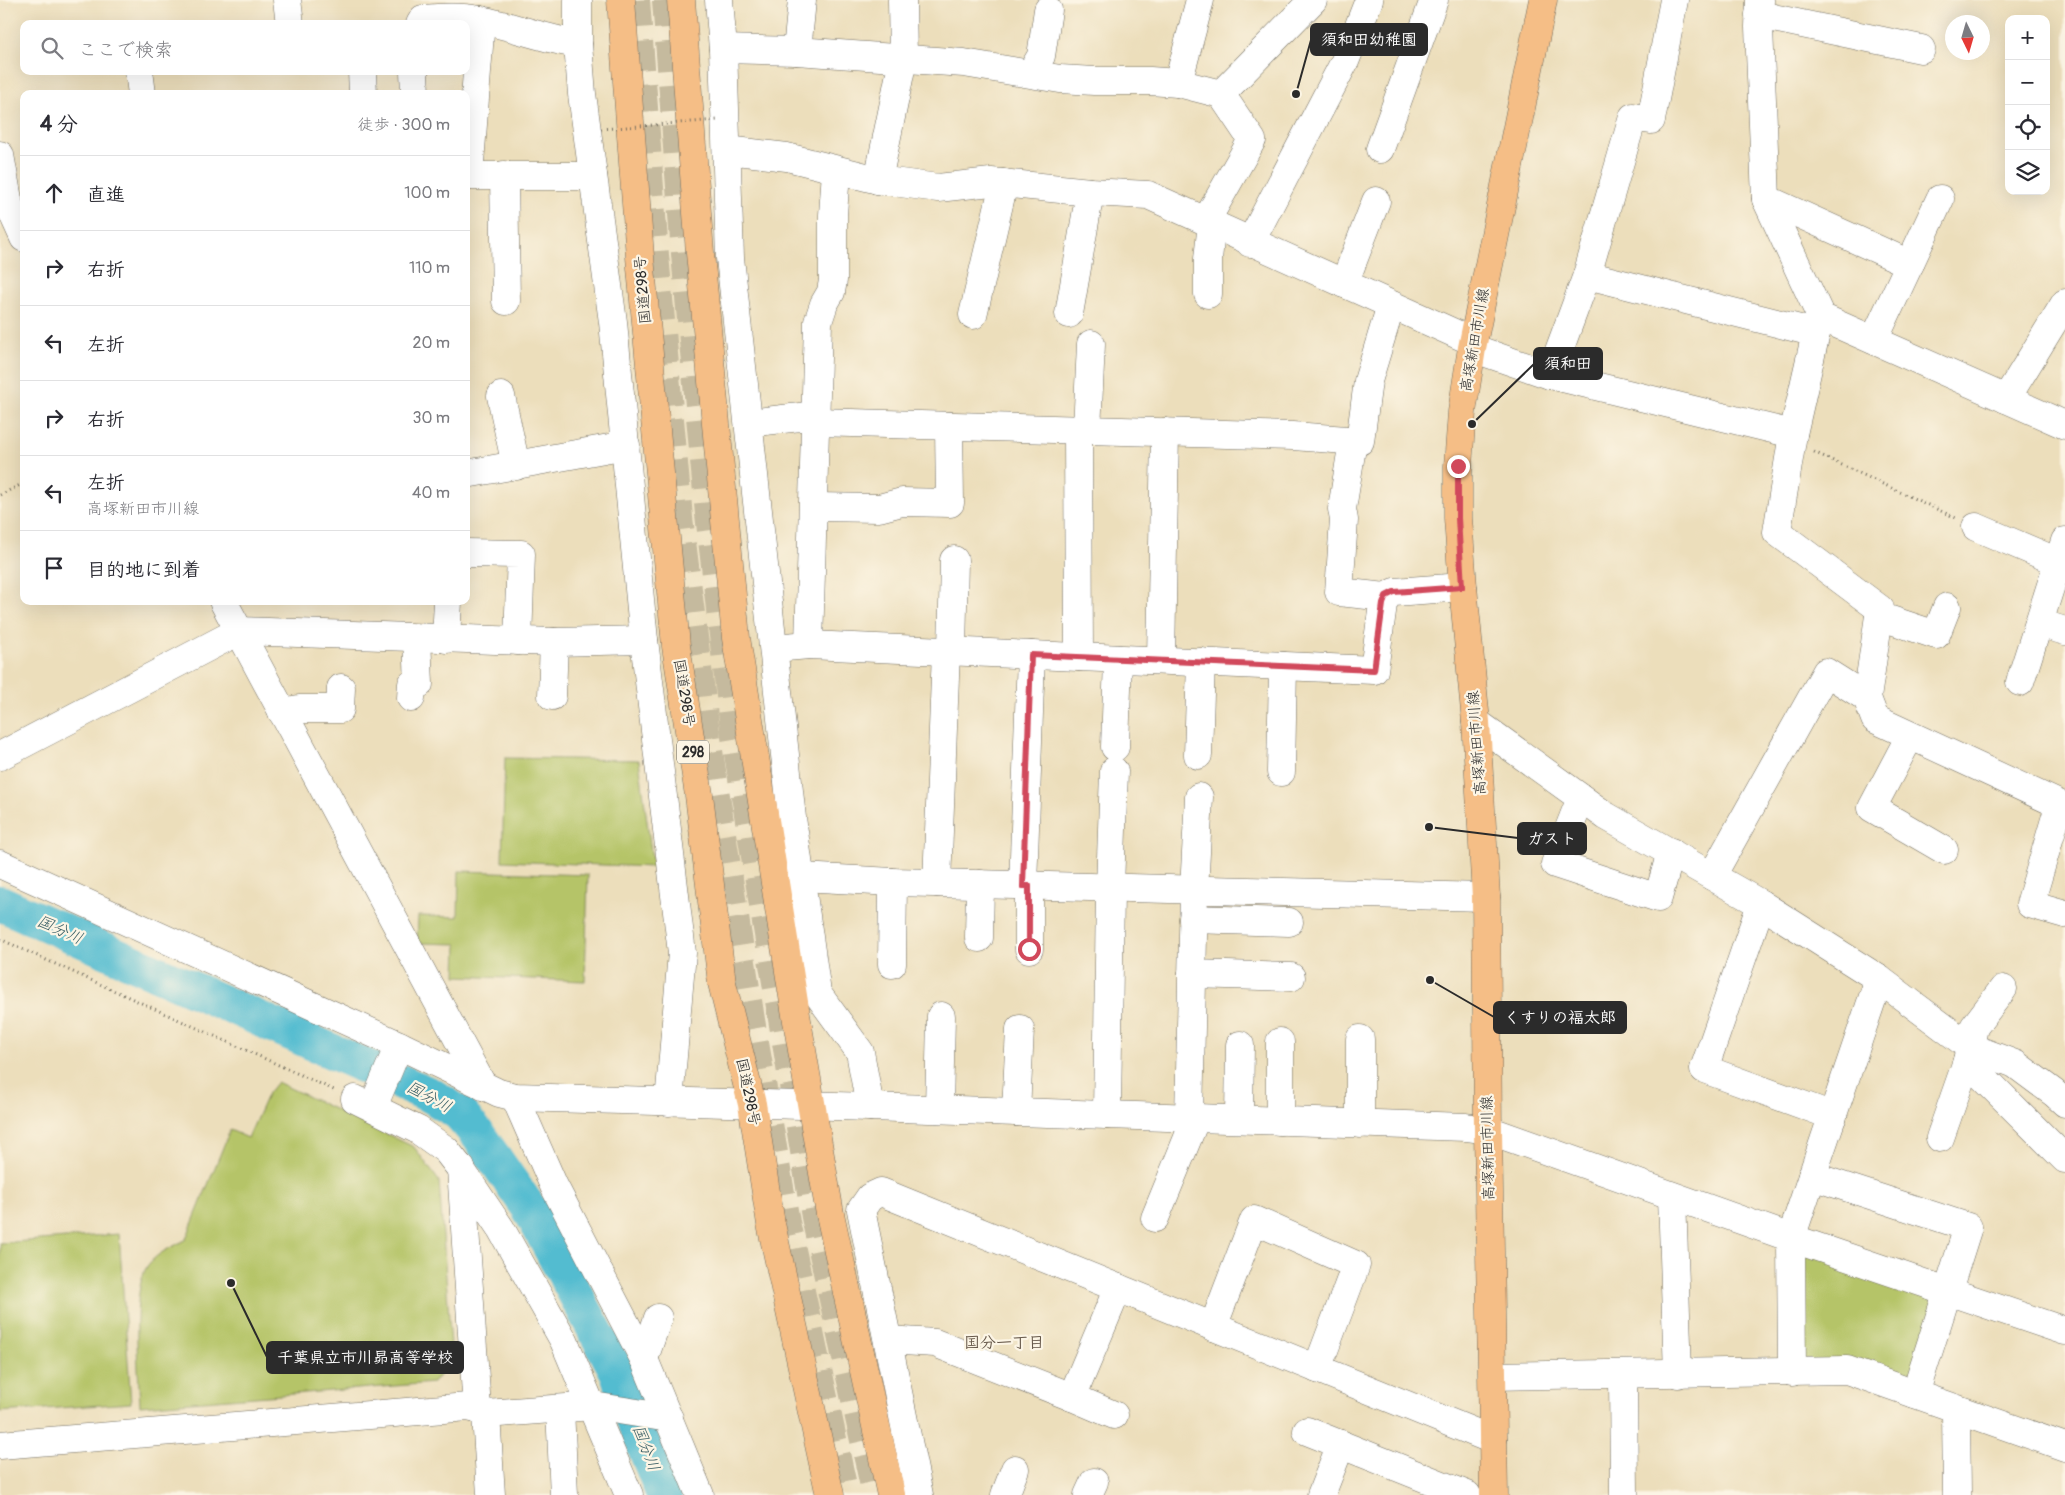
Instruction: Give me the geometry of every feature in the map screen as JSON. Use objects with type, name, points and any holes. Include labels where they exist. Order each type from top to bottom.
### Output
[{"type":"main road","name":"国道298号","points":[[621,0],[650,362],[676,646],[699,795],[722,983],[752,1104],[771,1224],[830,1495]]},
{"type":"main road","points":[[680,0],[700,253],[736,638],[796,1015],[830,1214],[891,1495]]},
{"type":"main road","name":"高塚新田市川線","points":[[1494,1495],[1486,897],[1476,722],[1462,587],[1458,518],[1458,466],[1462,412],[1473,345],[1543,0]]},
{"type":"street","points":[[287,0],[290,20]]},
{"type":"street","points":[[578,0],[578,44],[593,176],[613,322],[644,640],[682,953],[669,1102]]},
{"type":"street","points":[[719,0],[723,49],[730,258],[792,818],[816,993],[860,1052],[870,1106]]},
{"type":"street","points":[[796,51],[802,0]]},
{"type":"street","points":[[878,180],[904,59],[902,0]]},
{"type":"street","points":[[1178,84],[1200,0]]},
{"type":"street","points":[[1221,94],[1314,0]]},
{"type":"street","points":[[1250,243],[1346,59],[1369,0]]},
{"type":"street","points":[[1380,150],[1434,0]]},
{"type":"street","points":[[1550,375],[1586,275],[1633,118],[1651,120],[1674,0]]},
{"type":"street","points":[[1920,49],[1760,8],[1766,199],[1818,325],[1793,438],[1777,532],[1880,609],[1867,698],[1874,719],[2062,807],[2030,904],[2065,914]]},
{"type":"street","points":[[1031,73],[1041,56],[1048,10]]},
{"type":"street","points":[[421,20],[422,18],[451,17],[481,20],[554,41],[578,44]]},
{"type":"street","points":[[470,152],[481,20]]},
{"type":"street","points":[[723,49],[796,51],[964,62],[1077,80],[1150,81],[1178,84],[1221,94],[1252,140],[1209,222],[1208,294]]},
{"type":"street","points":[[140,75],[141,90]]},
{"type":"street","points":[[362,75],[363,90]]},
{"type":"street","points":[[414,75],[415,90]]},
{"type":"street","points":[[727,150],[787,156],[878,180],[938,188],[991,182],[1090,192],[1148,195],[1209,222],[1250,243],[1391,304],[1473,345],[1550,375],[1793,438]]},
{"type":"street","points":[[0,155],[15,222]]},
{"type":"street","points":[[809,645],[817,418],[818,322],[824,304],[831,292],[833,280],[833,215],[836,170]]},
{"type":"street","points":[[504,175],[506,301]]},
{"type":"street","points":[[470,176],[593,176]]},
{"type":"street","points":[[973,315],[1004,183]]},
{"type":"street","points":[[1069,314],[1090,192]]},
{"type":"street","points":[[1766,199],[1910,264]]},
{"type":"street","points":[[1874,340],[1940,199]]},
{"type":"street","points":[[1344,284],[1376,201]]},
{"type":"street","points":[[1586,275],[1818,325],[1874,340],[2065,424]]},
{"type":"street","points":[[2006,399],[2065,303]]},
{"type":"street","points":[[748,423],[817,418],[949,426],[1293,436],[1360,441],[1368,381],[1391,304]]},
{"type":"street","points":[[1079,657],[1082,430],[1091,344]]},
{"type":"street","points":[[624,433],[650,362]]},
{"type":"street","points":[[501,396],[516,466]]},
{"type":"street","points":[[814,507],[879,508],[902,502],[950,503],[949,426]]},
{"type":"street","points":[[1161,660],[1166,432]]},
{"type":"street","points":[[470,473],[516,466],[624,433]]},
{"type":"street","points":[[1353,441],[1342,509],[1344,520],[1339,592],[1386,596],[1394,592],[1462,587]]},
{"type":"street","points":[[1976,527],[2062,551],[2020,682]]},
{"type":"street","points":[[470,553],[521,554],[518,641]]},
{"type":"street","points":[[937,883],[954,560]]},
{"type":"street","points":[[774,648],[809,645],[1374,670],[1383,604],[1386,596]]},
{"type":"street","points":[[224,605],[483,1086]]},
{"type":"street","points":[[446,639],[448,605]]},
{"type":"street","points":[[1879,616],[1936,635],[1946,607]]},
{"type":"street","points":[[2039,623],[2065,631]]},
{"type":"street","points":[[0,756],[239,631],[554,642],[644,640]]},
{"type":"street","points":[[411,698],[412,684],[420,684],[417,638]]},
{"type":"street","points":[[552,696],[554,642]]},
{"type":"street","points":[[1029,949],[1026,886],[1031,655]]},
{"type":"street","points":[[1107,1115],[1110,888],[1118,658]]},
{"type":"street","points":[[1198,755],[1201,662]]},
{"type":"street","points":[[1281,772],[1284,666]]},
{"type":"street","points":[[1712,876],[1826,672],[1867,698]]},
{"type":"street","points":[[282,712],[299,709],[340,709],[341,688]]},
{"type":"street","points":[[1476,722],[1606,816],[1761,904],[1879,979],[1969,1054],[2065,1159]]},
{"type":"street","points":[[1910,736],[1872,808],[1944,850]]},
{"type":"street","points":[[1155,1218],[1192,1118],[1193,919],[1199,797]]},
{"type":"street","points":[[1581,798],[1555,864],[1658,898],[1671,852]]},
{"type":"street","points":[[768,840],[792,818]]},
{"type":"street","points":[[0,864],[397,1049],[499,1094],[515,1097],[870,1106],[1466,1127],[1488,1130],[1791,1238],[2065,1331]]},
{"type":"street","points":[[671,868],[714,919]]},
{"type":"street","points":[[801,878],[1026,886],[1486,897]]},
{"type":"street","points":[[892,882],[892,964]]},
{"type":"street","points":[[979,938],[980,884]]},
{"type":"street","points":[[1761,904],[1704,1069],[1833,1116]]},
{"type":"street","points":[[1193,919],[1289,922]]},
{"type":"street","points":[[1192,974],[1291,976]]},
{"type":"street","points":[[1792,1372],[1791,1238],[1879,979]]},
{"type":"street","points":[[1940,1138],[1969,1054],[1974,1027],[2003,989]]},
{"type":"street","points":[[939,1109],[941,1016]]},
{"type":"street","points":[[1016,1112],[1020,1029]]},
{"type":"street","points":[[1360,1039],[1360,1124]]},
{"type":"street","points":[[1280,1042],[1280,1121]]},
{"type":"street","points":[[1239,1119],[1240,1045]]},
{"type":"street","points":[[397,1049],[368,1102],[418,1130],[446,1150],[501,1229],[531,1280],[598,1407],[629,1495]]},
{"type":"street","points":[[1969,1054],[2015,1064],[2065,1103]]},
{"type":"street","points":[[515,1097],[554,1186],[644,1359],[664,1416],[700,1495]]},
{"type":"street","points":[[460,1168],[481,1411],[491,1495]]},
{"type":"street","points":[[1812,1176],[1968,1227],[1915,1394]]},
{"type":"street","points":[[919,1495],[861,1210],[870,1197],[881,1192],[1493,1440]]},
{"type":"street","points":[[1672,1196],[1678,1374]]},
{"type":"street","points":[[1213,1326],[1254,1220],[1356,1265],[1317,1369]]},
{"type":"street","points":[[1072,1397],[1118,1288]]},
{"type":"street","points":[[644,1359],[658,1318]]},
{"type":"street","points":[[888,1340],[935,1343],[1114,1415]]},
{"type":"street","points":[[1493,1376],[1847,1370],[2065,1447]]},
{"type":"street","points":[[1623,1375],[1624,1495]]},
{"type":"street","points":[[0,1445],[468,1407],[481,1411],[598,1407],[664,1416]]},
{"type":"street","points":[[560,1409],[564,1495]]},
{"type":"street","points":[[1956,1410],[1957,1495]]},
{"type":"street","points":[[1307,1431],[1467,1495]]},
{"type":"street","points":[[1321,1495],[1341,1444]]},
{"type":"street","points":[[1005,1495],[1015,1468]]},
{"type":"path","points":[[601,129],[718,120]]},
{"type":"path","points":[[1793,438],[1976,527]]},
{"type":"path","points":[[0,495],[20,485]]},
{"type":"path","points":[[0,938],[368,1102]]},
{"type":"green space","points":[[505,758],[639,760],[653,867],[502,861]]},
{"type":"green space","points":[[459,871],[588,875],[585,981],[456,976],[457,944],[417,943],[418,916],[458,917]]},
{"type":"green space","points":[[277,1082],[414,1147],[439,1181],[452,1359],[433,1383],[140,1406],[137,1312],[142,1277],[148,1265],[157,1256],[186,1239],[230,1130],[248,1138],[268,1093]]},
{"type":"green space","points":[[119,1234],[131,1403],[0,1412],[0,1243]]},
{"type":"green space","points":[[1798,1249],[1939,1296],[1911,1383],[1798,1364]]},
{"type":"waterway","name":"国分川","points":[[0,903],[432,1096],[459,1113],[478,1135],[529,1208],[618,1373],[627,1403],[664,1495]]},
{"type":"tunnel","points":[[636,0],[655,255],[679,518],[706,732],[751,1020],[786,1222],[845,1495]]},
{"type":"tunnel","points":[[666,0],[685,254],[709,514],[734,730],[815,1217],[876,1495]]},
{"type":"place","name":"須和田幼稚園","points":[[1296,94]]},
{"type":"place","name":"須和田","points":[[1472,424]]},
{"type":"place","name":"ガスト","points":[[1429,827]]},
{"type":"place","name":"くすりの福太郎","points":[[1430,980]]},
{"type":"place","name":"千葉県立市川昴高等学校","points":[[231,1283]]},
{"type":"district","name":"国分一丁目","points":[[1004,1343]]},
{"type":"route","points":[[1029,949],[1029,886],[1023,886],[1031,655],[1374,670],[1383,604],[1386,596],[1394,592],[1462,587],[1458,518],[1458,466]]}]
